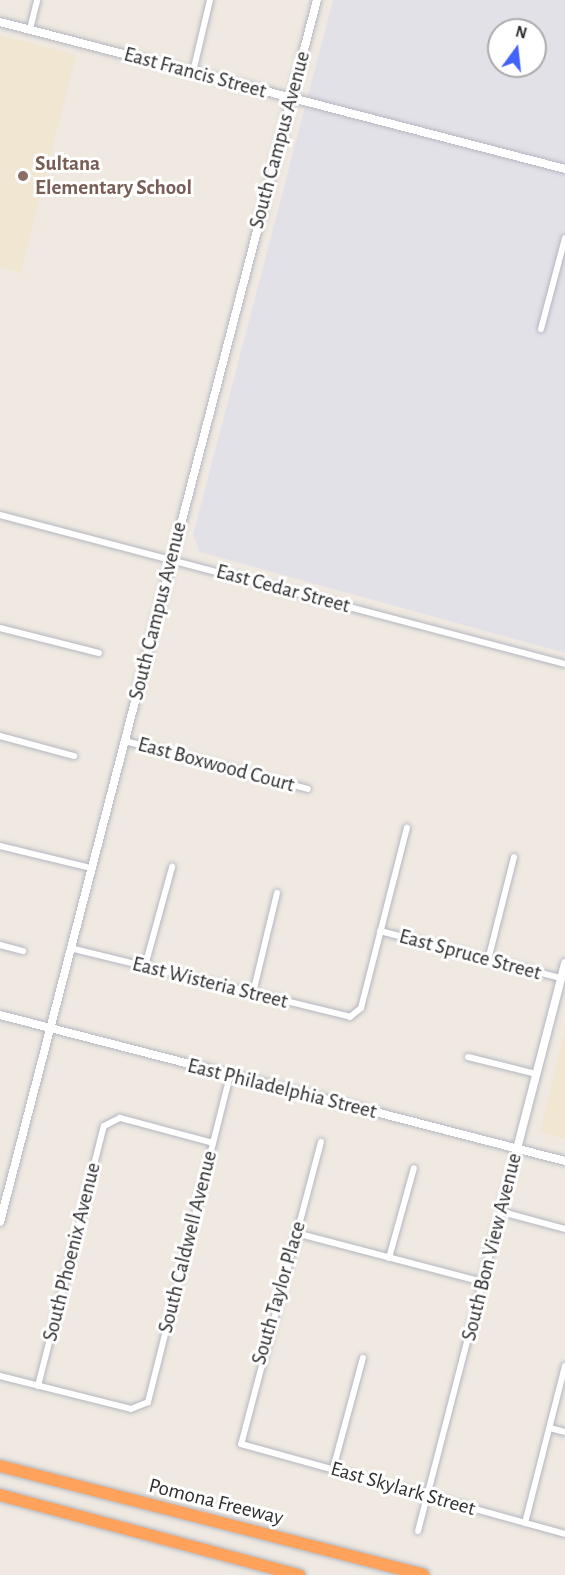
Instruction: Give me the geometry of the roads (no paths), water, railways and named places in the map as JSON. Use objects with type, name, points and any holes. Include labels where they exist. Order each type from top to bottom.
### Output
[{"type":"highway","name":"Pomona Freeway","points":[[0,1466],[423,1575]]},
{"type":"highway","points":[[0,1495],[298,1575]]},
{"type":"street","points":[[30,29],[37,0]]},
{"type":"street","points":[[193,72],[210,0]]},
{"type":"street","name":"South Campus Avenue","points":[[0,1222],[2,1203],[50,1028],[317,0]]},
{"type":"street","name":"East Francis Street","points":[[0,22],[565,169]]},
{"type":"street","points":[[541,329],[565,238]]},
{"type":"street","name":"East Cedar Street","points":[[0,515],[565,664]]},
{"type":"street","points":[[0,628],[99,653]]},
{"type":"street","points":[[0,736],[74,756]]},
{"type":"street","name":"East Boxwood Court","points":[[125,741],[308,789]]},
{"type":"street","points":[[380,931],[407,828]]},
{"type":"street","points":[[0,846],[91,868]]},
{"type":"street","points":[[488,960],[514,857]]},
{"type":"street","points":[[145,966],[172,867]]},
{"type":"street","points":[[253,993],[277,893]]},
{"type":"street","name":"East Spruce Street","points":[[380,931],[561,978]]},
{"type":"street","name":"East Wisteria Street","points":[[70,948],[350,1017],[360,1008],[380,931]]},
{"type":"street","points":[[0,945],[23,951]]},
{"type":"street","name":"South Bon View Avenue","points":[[418,1531],[565,963]]},
{"type":"street","name":"East Philadelphia Street","points":[[0,1015],[565,1161]]},
{"type":"street","points":[[468,1057],[536,1074]]},
{"type":"street","name":"South Caldwell Avenue","points":[[38,1386],[143,1408],[230,1075]]},
{"type":"street","name":"South Phoenix Avenue","points":[[38,1386],[110,1121],[120,1118],[213,1143]]},
{"type":"street","name":"South Taylor Place","points":[[241,1444],[321,1142]]},
{"type":"street","points":[[389,1258],[414,1168]]},
{"type":"street","points":[[502,1212],[565,1229]]},
{"type":"street","points":[[296,1233],[483,1282]]},
{"type":"street","points":[[333,1469],[363,1358]]},
{"type":"street","points":[[525,1523],[565,1366]]},
{"type":"street","points":[[0,1376],[38,1386]]},
{"type":"street","points":[[550,1428],[565,1432]]},
{"type":"street","name":"East Skylark Street","points":[[241,1444],[428,1494],[565,1534]]},
{"type":"place","name":"Sultana Elementary School","points":[[23,176]]}]
